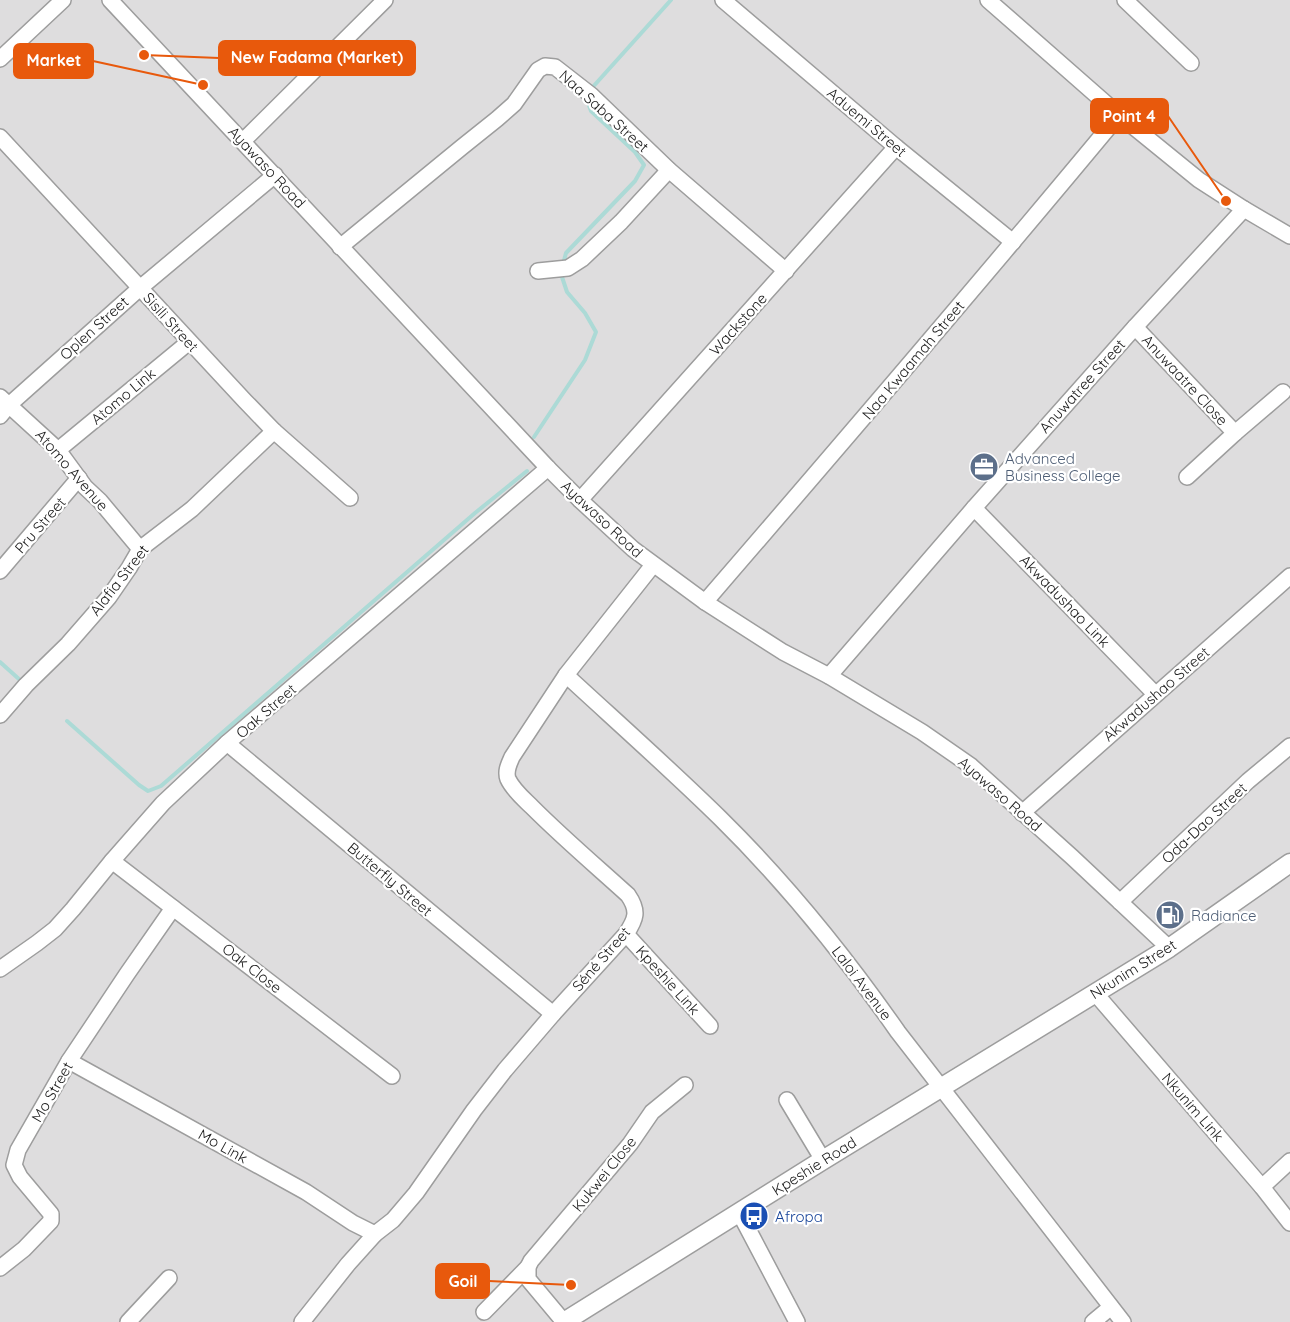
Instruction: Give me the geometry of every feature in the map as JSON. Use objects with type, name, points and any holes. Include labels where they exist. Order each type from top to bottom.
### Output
[{"type":"street","points":[[0,59],[63,0]]},
{"type":"street","name":"Ayawaso Road","points":[[110,0],[548,468],[613,532],[653,565],[705,602],[783,652],[829,675],[922,732],[971,766],[1170,948]]},
{"type":"street","points":[[243,141],[385,0]]},
{"type":"street","name":"Aduemi Street","points":[[723,0],[896,147],[1013,242]]},
{"type":"street","points":[[988,0],[1119,115],[1199,180],[1290,236]]},
{"type":"street","points":[[1125,0],[1191,63]]},
{"type":"street","name":"Naa Saba Street","points":[[340,247],[497,119],[514,104],[538,70],[550,65],[587,92],[669,170],[786,271]]},
{"type":"street","name":"Naa Kwaamah Street","points":[[705,602],[866,416],[1119,115]]},
{"type":"street","name":"Sisili Street","points":[[0,137],[274,431],[350,498]]},
{"type":"street","name":"Wackstone","points":[[580,500],[896,147]]},
{"type":"street","points":[[538,271],[568,268],[582,259],[621,222],[669,170]]},
{"type":"street","name":"Oplen Street","points":[[3,406],[275,175]]},
{"type":"street","name":"Anuwatree Street","points":[[829,675],[1135,327],[1244,209]]},
{"type":"street","name":"Anuwaatre Close","points":[[1135,327],[1234,433]]},
{"type":"street","name":"Atomo Link","points":[[58,450],[189,342]]},
{"type":"street","name":"Anuwaatre Close","points":[[1187,477],[1283,392]]},
{"type":"street","name":"Atomo Avenue","points":[[3,406],[58,450],[85,487],[100,501],[140,549]]},
{"type":"street","name":"Alafia Street","points":[[0,716],[26,685],[69,644],[109,597],[140,549],[192,509],[274,431]]},
{"type":"street","name":"Oak Street","points":[[0,969],[37,944],[55,928],[163,803],[227,743],[548,468]]},
{"type":"street","name":"Pru Street","points":[[0,571],[79,478]]},
{"type":"street","name":"Akwadushao Link","points":[[974,508],[1155,694]]},
{"type":"street","name":"Séné Street","points":[[302,1322],[348,1264],[408,1202],[505,1070],[626,934],[633,923],[635,908],[628,895],[541,816],[514,788],[509,781],[507,768],[566,675],[653,565]]},
{"type":"street","name":"Akwadushao Street","points":[[1022,813],[1290,576]]},
{"type":"street","name":"Laloi Avenue","points":[[566,675],[720,819],[802,907],[864,983],[898,1032],[1123,1322]]},
{"type":"street","name":"Butterfly Street","points":[[227,743],[553,1014]]},
{"type":"street","name":"Oda-Dao Street","points":[[1120,902],[1248,781],[1290,746]]},
{"type":"street","name":"Oak Close","points":[[112,861],[392,1076]]},
{"type":"street","name":"Nkunim Street","points":[[1065,1011],[1170,948],[1290,863]]},
{"type":"street","name":"Mo Street","points":[[0,1268],[24,1249],[51,1221],[51,1214],[20,1177],[14,1165],[18,1149],[69,1061],[173,908]]},
{"type":"street","name":"Kpeshie Link","points":[[626,934],[710,1026]]},
{"type":"street","name":"Nkunim Link","points":[[1095,993],[1262,1187],[1290,1223]]},
{"type":"street","name":"Kpeshie Road","points":[[564,1322],[1065,1011]]},
{"type":"street","name":"Mo Link","points":[[69,1061],[306,1192],[353,1223],[375,1234]]},
{"type":"street","name":"Kukwei Close","points":[[484,1312],[528,1268],[531,1261],[630,1144],[652,1112],[685,1085]]},
{"type":"street","points":[[787,1100],[823,1160]]},
{"type":"street","points":[[1262,1187],[1290,1161]]},
{"type":"street","points":[[739,1212],[797,1322]]},
{"type":"street","points":[[528,1268],[528,1279],[564,1322]]},
{"type":"street","points":[[128,1322],[169,1278]]},
{"type":"street","points":[[1093,1322],[1111,1307]]},
{"type":"shaded area","points":[[0,0],[1290,0],[1290,1322],[0,1322]]},
{"type":"waterway","points":[[591,89],[671,0]]},
{"type":"waterway","points":[[563,264],[566,253],[635,181],[644,165],[635,152],[591,111],[586,97]]},
{"type":"waterway","points":[[534,437],[585,360],[596,332],[585,313],[567,292],[562,272]]},
{"type":"waterway","points":[[67,721],[139,785],[148,791],[161,786],[475,513],[527,471]]},
{"type":"waterway","points":[[0,662],[20,680]]},
{"type":"place","name":"New Fadama (Market)","points":[[144,55]]},
{"type":"place","name":"Market","points":[[203,85]]},
{"type":"place","name":"Point 4","points":[[1226,201]]},
{"type":"place","name":"Advanced Business College","points":[[984,467]]},
{"type":"place","name":"Radiance","points":[[1170,915]]},
{"type":"place","name":"Afropa","points":[[754,1216]]},
{"type":"place","name":"Goil","points":[[571,1285]]}]
